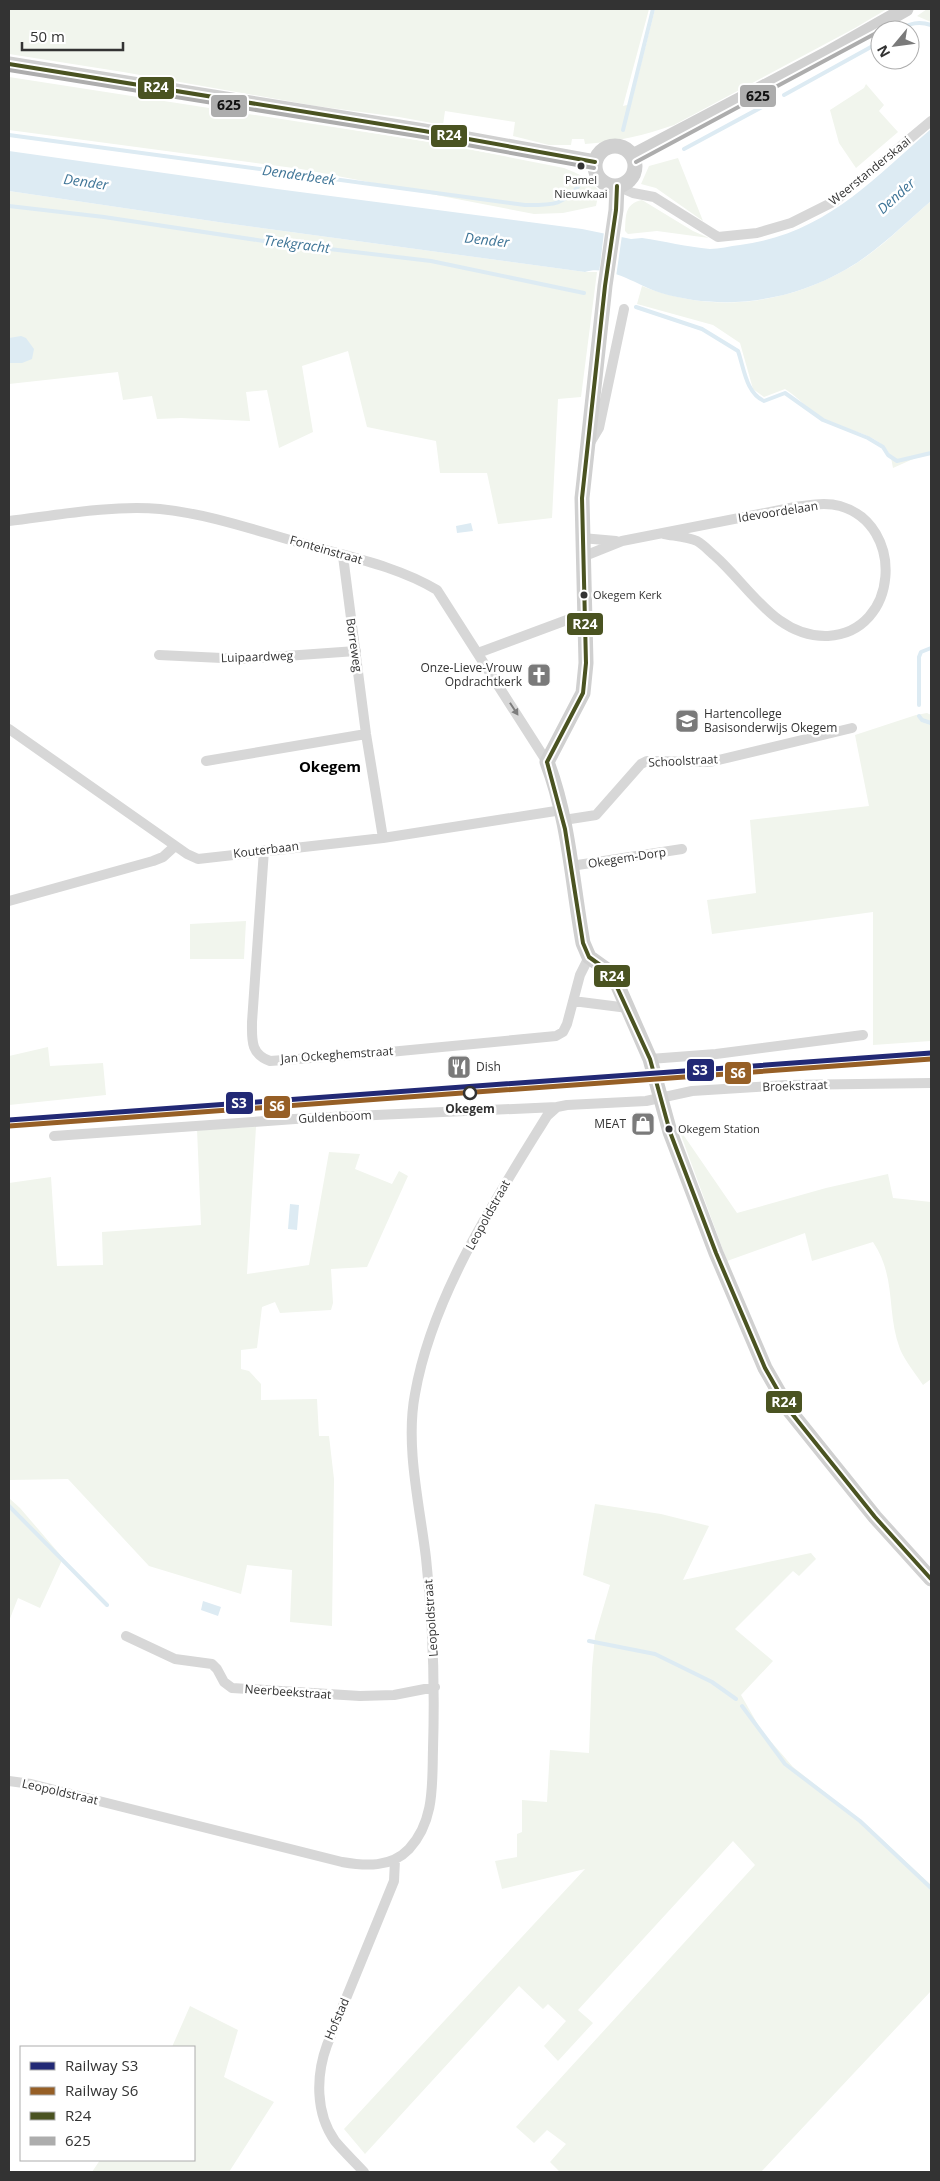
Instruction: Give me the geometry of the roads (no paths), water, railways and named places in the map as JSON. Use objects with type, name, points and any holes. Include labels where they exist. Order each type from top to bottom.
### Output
[{"type":"main road","points":[[633,156],[825,55],[906,9]]},
{"type":"main road","points":[[9,64],[424,131],[595,162]]},
{"type":"main road","points":[[612,145],[621,146],[633,156],[636,166],[633,175],[626,182],[617,186],[608,185],[600,180],[595,162],[598,154],[604,148],[612,145]]},
{"type":"main road","points":[[547,762],[583,693],[586,663],[583,614],[582,498],[605,286],[615,218],[617,186]]},
{"type":"main road","name":"Okegem-Dorp","points":[[547,762],[563,815],[583,943],[589,957]]},
{"type":"main road","points":[[589,957],[610,972],[650,1059],[670,1132],[720,1262],[765,1368],[789,1410],[875,1516],[931,1579]]},
{"type":"street","name":"Weerstanderskaai","points":[[617,186],[633,193],[654,198],[718,237],[757,233],[791,222],[835,202],[931,121]]},
{"type":"street","points":[[588,446],[599,428],[624,309]]},
{"type":"street","name":"Idevoordelaan","points":[[582,556],[622,541],[819,504],[840,506],[858,515],[874,530],[885,554],[887,582],[876,608],[862,623],[845,632],[829,636],[813,635],[790,628],[777,620],[720,560],[696,541],[664,534]]},
{"type":"street","name":"Fonteinstraat","points":[[9,521],[118,509],[160,509],[203,515],[380,565],[437,590],[547,762]]},
{"type":"street","name":"Idevoordelaan","points":[[582,538],[622,541]]},
{"type":"street","name":"Borreweg","points":[[343,556],[366,734],[383,838]]},
{"type":"street","points":[[478,653],[583,614]]},
{"type":"street","name":"Luipaardweg","points":[[159,655],[243,659],[356,651]]},
{"type":"street","name":"Schoolstraat","points":[[563,815],[596,815],[641,764],[647,761],[710,762],[852,728]]},
{"type":"street","name":"Kouterbaan","points":[[9,729],[186,854],[198,859],[563,815]]},
{"type":"street","points":[[206,761],[366,734]]},
{"type":"street","points":[[9,901],[152,862],[163,857],[175,846]]},
{"type":"street","name":"Okegem-Dorp","points":[[571,866],[682,849]]},
{"type":"street","name":"Jan Ockeghemstraat","points":[[264,850],[252,1022],[252,1046],[262,1058],[270,1061],[494,1043],[556,1036],[563,1032],[567,1024],[573,1001]]},
{"type":"street","points":[[589,957],[580,975],[573,1001],[628,1008]]},
{"type":"street","points":[[650,1059],[716,1054],[863,1035]]},
{"type":"street","name":"Broekstraat","points":[[660,1098],[692,1091],[776,1086],[931,1083]]},
{"type":"street","points":[[557,1107],[646,1101],[660,1098]]},
{"type":"street","name":"Guldenboom","points":[[54,1136],[309,1118],[557,1107]]},
{"type":"street","name":"Leopoldstraat","points":[[9,1781],[40,1786],[361,1866],[383,1864],[395,1860],[408,1850],[419,1837],[427,1820],[432,1795],[435,1687],[433,1618],[413,1449],[412,1416],[419,1370],[447,1294],[483,1221],[546,1116],[557,1107]]},
{"type":"street","name":"Neerbeekstraat","points":[[126,1636],[175,1659],[212,1664],[224,1682],[232,1688],[360,1696],[394,1695],[435,1687]]},
{"type":"street","name":"Hofstad","points":[[364,2172],[334,2140],[321,2104],[319,2083],[322,2058],[394,1881],[395,1860]]},
{"type":"water","name":"Dender","points":[[931,129],[931,201],[890,237],[857,263],[824,281],[779,296],[732,302],[708,302],[661,293],[624,277],[604,271],[594,270],[585,272],[225,223],[9,191],[9,151],[277,189],[582,229],[631,239],[642,238],[713,249],[770,239],[797,230],[821,217],[844,203],[866,186]]},
{"type":"water","points":[[21,336],[26,338],[34,349],[32,359],[22,363],[9,363],[9,338]]},
{"type":"water","points":[[471,523],[473,531],[457,533],[456,526]]},
{"type":"water","points":[[290,1204],[299,1205],[297,1230],[288,1229]]},
{"type":"water","points":[[203,1601],[221,1607],[218,1616],[201,1610]]},
{"type":"waterway","points":[[623,130],[653,9]]},
{"type":"waterway","points":[[920,23],[931,25]]},
{"type":"waterway","points":[[784,95],[870,48]]},
{"type":"waterway","points":[[684,149],[773,101]]},
{"type":"waterway","name":"Denderbeek","points":[[9,135],[525,205],[557,203],[569,196],[581,183]]},
{"type":"waterway","name":"Trekgracht","points":[[9,206],[104,217],[270,242],[431,261],[584,293]]},
{"type":"waterway","name":"Trekgracht","points":[[636,307],[702,329],[738,351],[749,386],[764,401],[785,393],[823,420],[868,438],[883,447],[888,455],[897,461],[931,453]]},
{"type":"waterway","name":"Trekgracht","points":[[919,705],[919,657],[921,652],[931,648]]},
{"type":"waterway","name":"Trekgracht","points":[[919,716],[922,720],[931,723]]},
{"type":"waterway","points":[[9,1506],[107,1605]]},
{"type":"waterway","points":[[589,1641],[655,1654],[712,1682],[736,1699]]},
{"type":"waterway","points":[[742,1706],[785,1764],[860,1821],[931,1888]]},
{"type":"rail line","name":"S3","points":[[9,1120],[931,1053]]},
{"type":"rail line","name":"S6","points":[[9,1126],[931,1059]]},
{"type":"place","name":"Pamel Nieuwkaai","points":[[581,166]]},
{"type":"place","name":"Okegem Kerk","points":[[584,595]]},
{"type":"place","name":"Onze-Lieve-Vrouw Opdrachtkerk","points":[[539,675]]},
{"type":"place","name":"Hartencollege Basisonderwijs Okegem","points":[[687,721]]},
{"type":"place","name":"Dish","points":[[459,1067]]},
{"type":"place","name":"Okegem","points":[[470,1093]]},
{"type":"place","name":"MEAT","points":[[643,1124]]},
{"type":"place","name":"Okegem Station","points":[[669,1129]]},
{"type":"district","name":"Okegem","points":[[330,767]]}]
